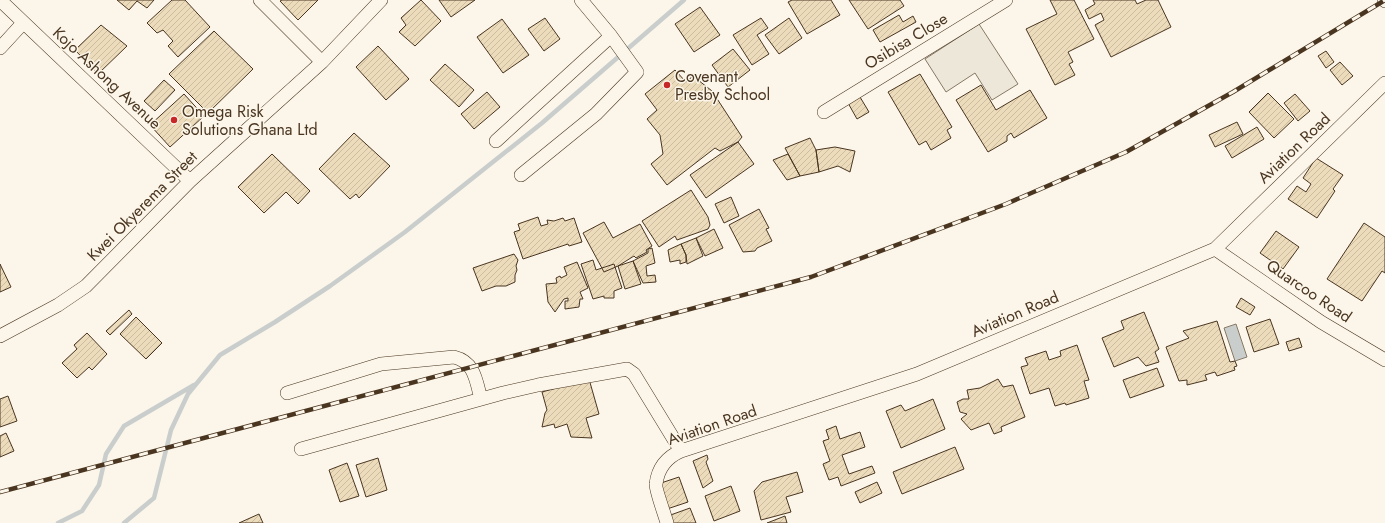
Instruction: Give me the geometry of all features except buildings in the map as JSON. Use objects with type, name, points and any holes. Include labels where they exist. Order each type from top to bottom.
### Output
[{"type":"street","name":"Kojo Ashong Avenue","points":[[0,0],[190,181]]},
{"type":"street","points":[[260,0],[322,62]]},
{"type":"street","name":"Kwei Okyerema Street","points":[[0,336],[58,305],[86,286],[190,181],[322,62],[381,0]]},
{"type":"street","points":[[521,176],[611,100],[637,72],[611,36],[581,0]]},
{"type":"street","name":"Osibisa Close","points":[[824,112],[1006,0]]},
{"type":"street","points":[[0,48],[23,23]]},
{"type":"street","points":[[496,141],[611,36]]},
{"type":"street","name":"Aviation Road","points":[[666,523],[655,485],[661,469],[668,457],[681,451],[917,374],[1215,249],[1385,83]]},
{"type":"street","name":"Quarcoo Road","points":[[1215,249],[1321,322],[1385,360]]},
{"type":"street","points":[[287,393],[381,364],[454,357],[464,359],[471,368],[481,399]]},
{"type":"street","points":[[301,449],[481,399],[538,385],[627,369],[634,374],[681,451]]},
{"type":"shaded area","points":[[979,24],[1018,84],[992,100],[975,73],[946,92],[925,59]]},
{"type":"shaded area","points":[[1236,324],[1247,357],[1235,361],[1224,328]]},
{"type":"waterway","points":[[124,523],[154,498],[171,430],[188,394],[220,355],[275,322],[330,286],[405,232],[542,123],[684,0]]},
{"type":"waterway","points":[[58,523],[82,511],[99,485],[106,454],[124,426],[194,385]]},
{"type":"railway","points":[[0,492],[811,277],[1006,204],[1126,152],[1233,92],[1385,0]]},
{"type":"place","name":"Covenant Presby School","points":[[667,85]]},
{"type":"place","name":"Omega Risk Solutions Ghana Ltd","points":[[174,120]]}]
